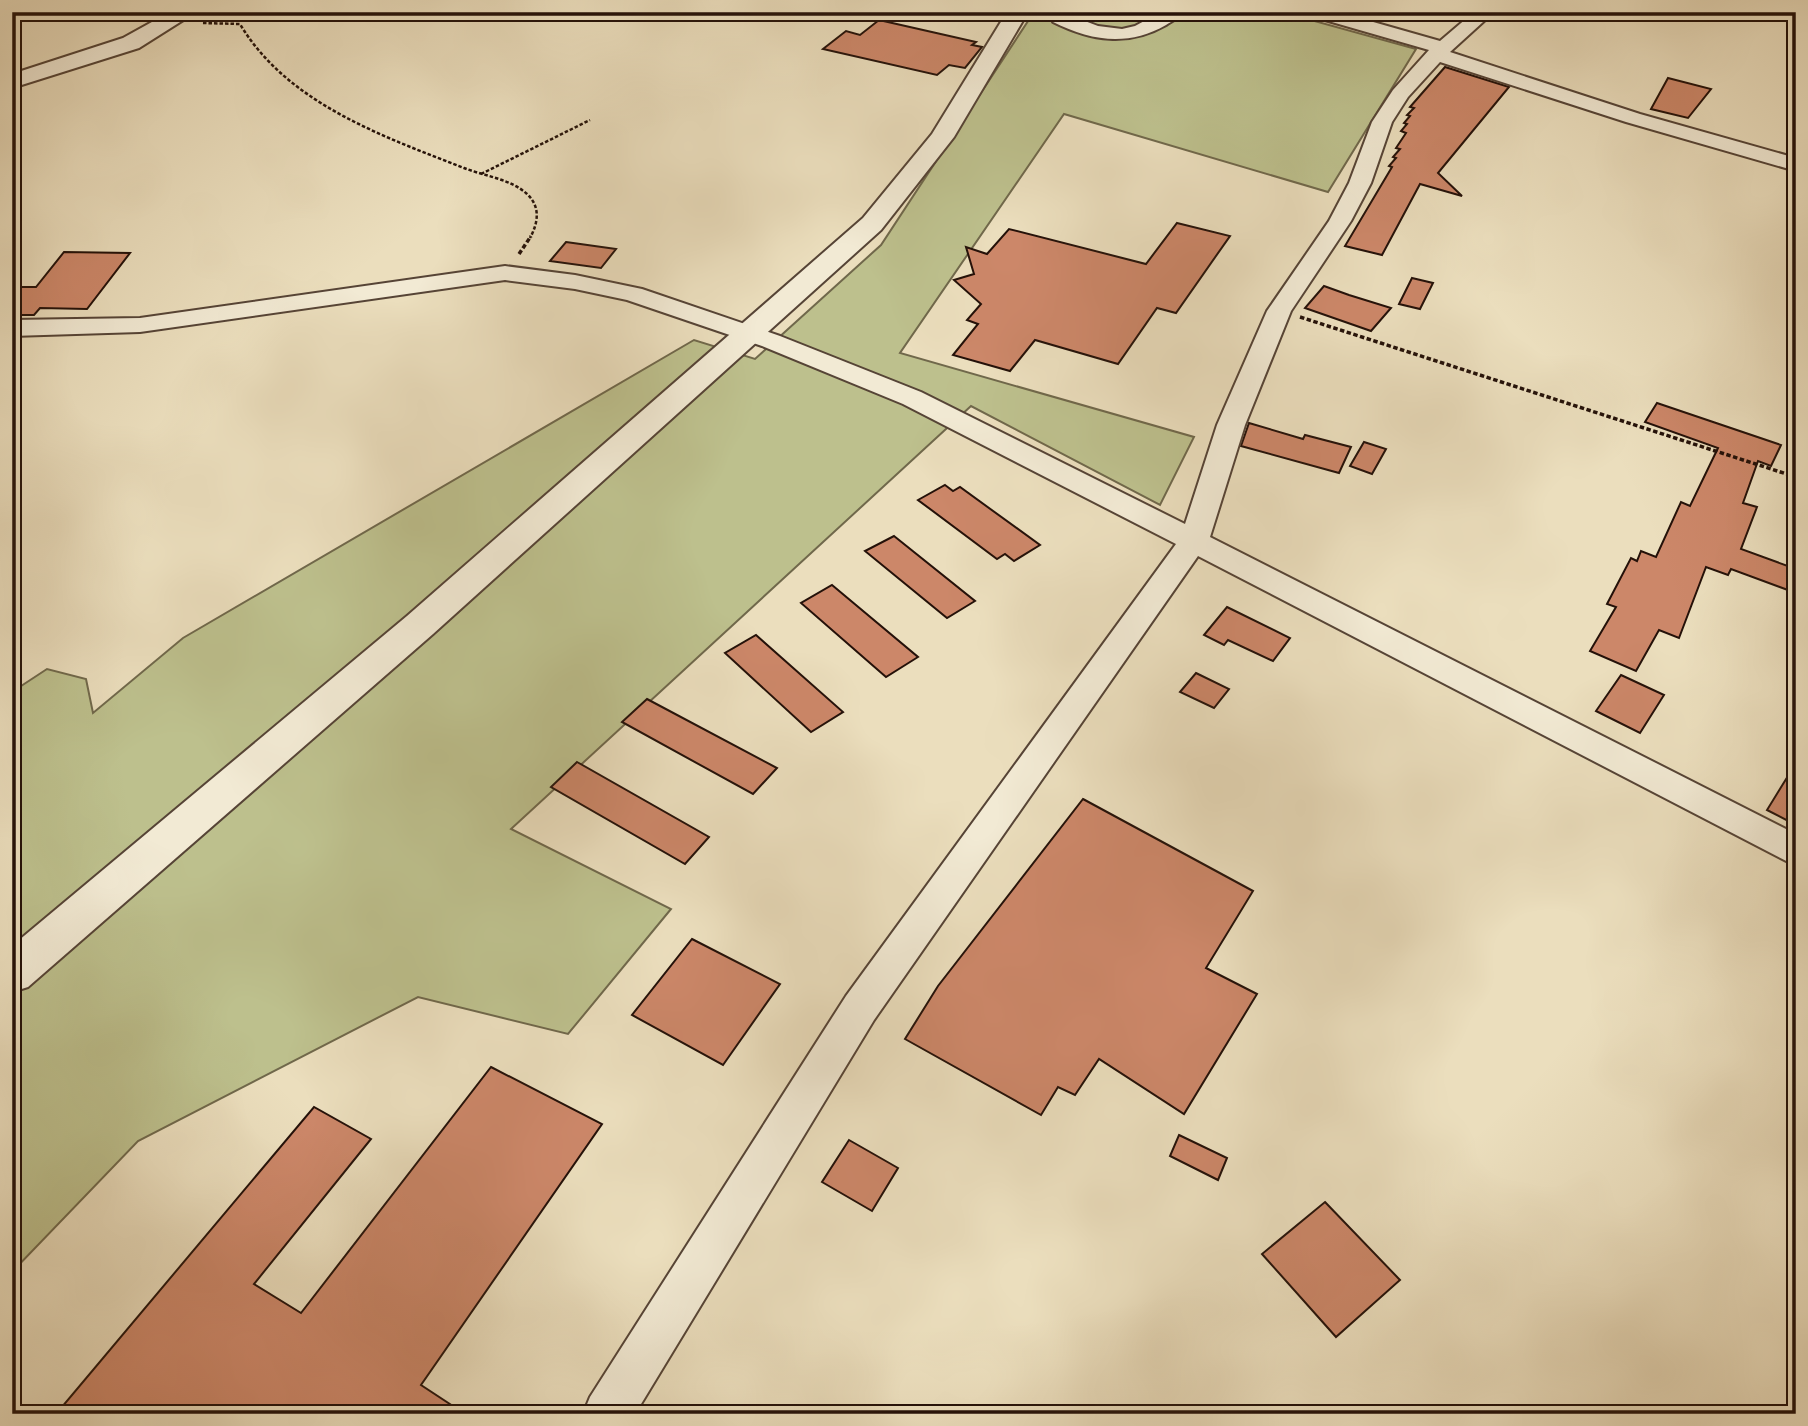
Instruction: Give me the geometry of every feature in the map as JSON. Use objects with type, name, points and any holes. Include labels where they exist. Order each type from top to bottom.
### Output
[{"type":"street","points":[[12,973],[420,625],[872,224],[942,138],[1018,12]]},
{"type":"street","points":[[1059,12],[1060,18],[1069,23],[1119,35],[1132,34],[1175,12]]},
{"type":"street","points":[[1317,12],[1440,51],[1633,118],[1796,165]]},
{"type":"street","points":[[607,1414],[860,1008],[1194,540],[1231,425],[1279,311],[1340,221],[1360,183],[1382,122],[1400,94],[1440,51],[1485,12]]},
{"type":"street","points":[[12,81],[131,43],[181,16]]},
{"type":"street","points":[[12,328],[139,325],[505,273],[575,282],[633,294],[771,341],[912,398],[1194,540],[1796,851]]},
{"type":"path","points":[[181,16],[240,24],[261,57],[292,86],[412,148],[513,186],[532,199],[538,211],[537,228],[505,273]]},
{"type":"path","points":[[480,175],[590,120]]},
{"type":"path","points":[[1279,311],[1459,365],[1555,400],[1796,477]]},
{"type":"green space","points":[[1034,12],[1282,12],[1416,49],[1328,192],[1064,114],[900,353],[1194,437],[1160,505],[971,406],[511,829],[671,909],[568,1034],[418,997],[138,1141],[12,1272],[12,692],[47,669],[86,679],[93,713],[183,638],[694,340],[755,359],[881,245]]},
{"type":"building","points":[[879,20],[976,42],[972,45],[982,47],[965,68],[949,65],[937,75],[823,49],[846,31],[860,35]]},
{"type":"building","points":[[1445,67],[1509,87],[1438,173],[1462,196],[1420,184],[1382,255],[1345,246],[1392,167],[1389,166],[1400,149],[1396,148],[1406,133],[1401,131],[1410,116],[1407,115],[1414,108],[1410,107]]},
{"type":"building","points":[[1668,78],[1711,89],[1688,118],[1651,109]]},
{"type":"building","points":[[1177,223],[1230,236],[1176,313],[1157,308],[1118,364],[1035,340],[1010,371],[953,355],[978,324],[967,320],[981,304],[954,280],[974,274],[966,247],[987,254],[1009,229],[1146,264]]},
{"type":"building","points":[[566,242],[616,249],[601,268],[550,261]]},
{"type":"building","points":[[64,252],[130,253],[87,309],[40,308],[34,315],[12,315],[12,287],[36,287]]},
{"type":"building","points":[[1412,278],[1433,283],[1420,309],[1399,304]]},
{"type":"building","points":[[1324,286],[1391,308],[1371,331],[1305,308]]},
{"type":"building","points":[[1657,403],[1781,445],[1771,466],[1758,461],[1743,503],[1757,507],[1741,549],[1796,569],[1796,593],[1731,569],[1728,575],[1706,567],[1679,638],[1659,630],[1636,671],[1590,651],[1616,607],[1607,604],[1631,558],[1637,561],[1641,551],[1656,557],[1681,502],[1690,506],[1718,448],[1645,422]]},
{"type":"building","points":[[1249,423],[1303,439],[1305,435],[1351,447],[1339,473],[1241,446]]},
{"type":"building","points":[[1364,442],[1386,449],[1372,474],[1350,466]]},
{"type":"building","points":[[945,485],[953,491],[960,487],[1040,545],[1014,561],[1005,554],[997,559],[918,500]]},
{"type":"building","points":[[894,536],[975,601],[947,618],[865,551]]},
{"type":"building","points":[[832,585],[918,657],[886,677],[801,603]]},
{"type":"building","points":[[1227,607],[1290,638],[1273,661],[1228,640],[1224,645],[1204,635]]},
{"type":"building","points":[[756,635],[843,712],[811,732],[725,653]]},
{"type":"building","points":[[1196,673],[1229,689],[1214,708],[1180,692]]},
{"type":"building","points":[[1621,675],[1664,695],[1640,733],[1596,711]]},
{"type":"building","points":[[647,699],[777,768],[753,794],[622,722]]},
{"type":"building","points":[[577,762],[709,837],[685,864],[551,787]]},
{"type":"building","points":[[1796,763],[1796,825],[1767,810]]},
{"type":"building","points":[[1083,799],[1253,891],[1206,968],[1257,994],[1184,1114],[1099,1059],[1075,1095],[1058,1087],[1041,1115],[905,1039],[938,986]]},
{"type":"building","points":[[692,939],[780,984],[723,1065],[632,1015]]},
{"type":"building","points":[[491,1067],[602,1124],[421,1385],[465,1414],[56,1414],[314,1107],[371,1139],[254,1284],[301,1313]]},
{"type":"building","points":[[1179,1135],[1227,1158],[1218,1180],[1170,1156]]},
{"type":"building","points":[[849,1140],[898,1168],[872,1211],[822,1182]]},
{"type":"building","points":[[1325,1202],[1400,1280],[1336,1337],[1262,1254]]}]
